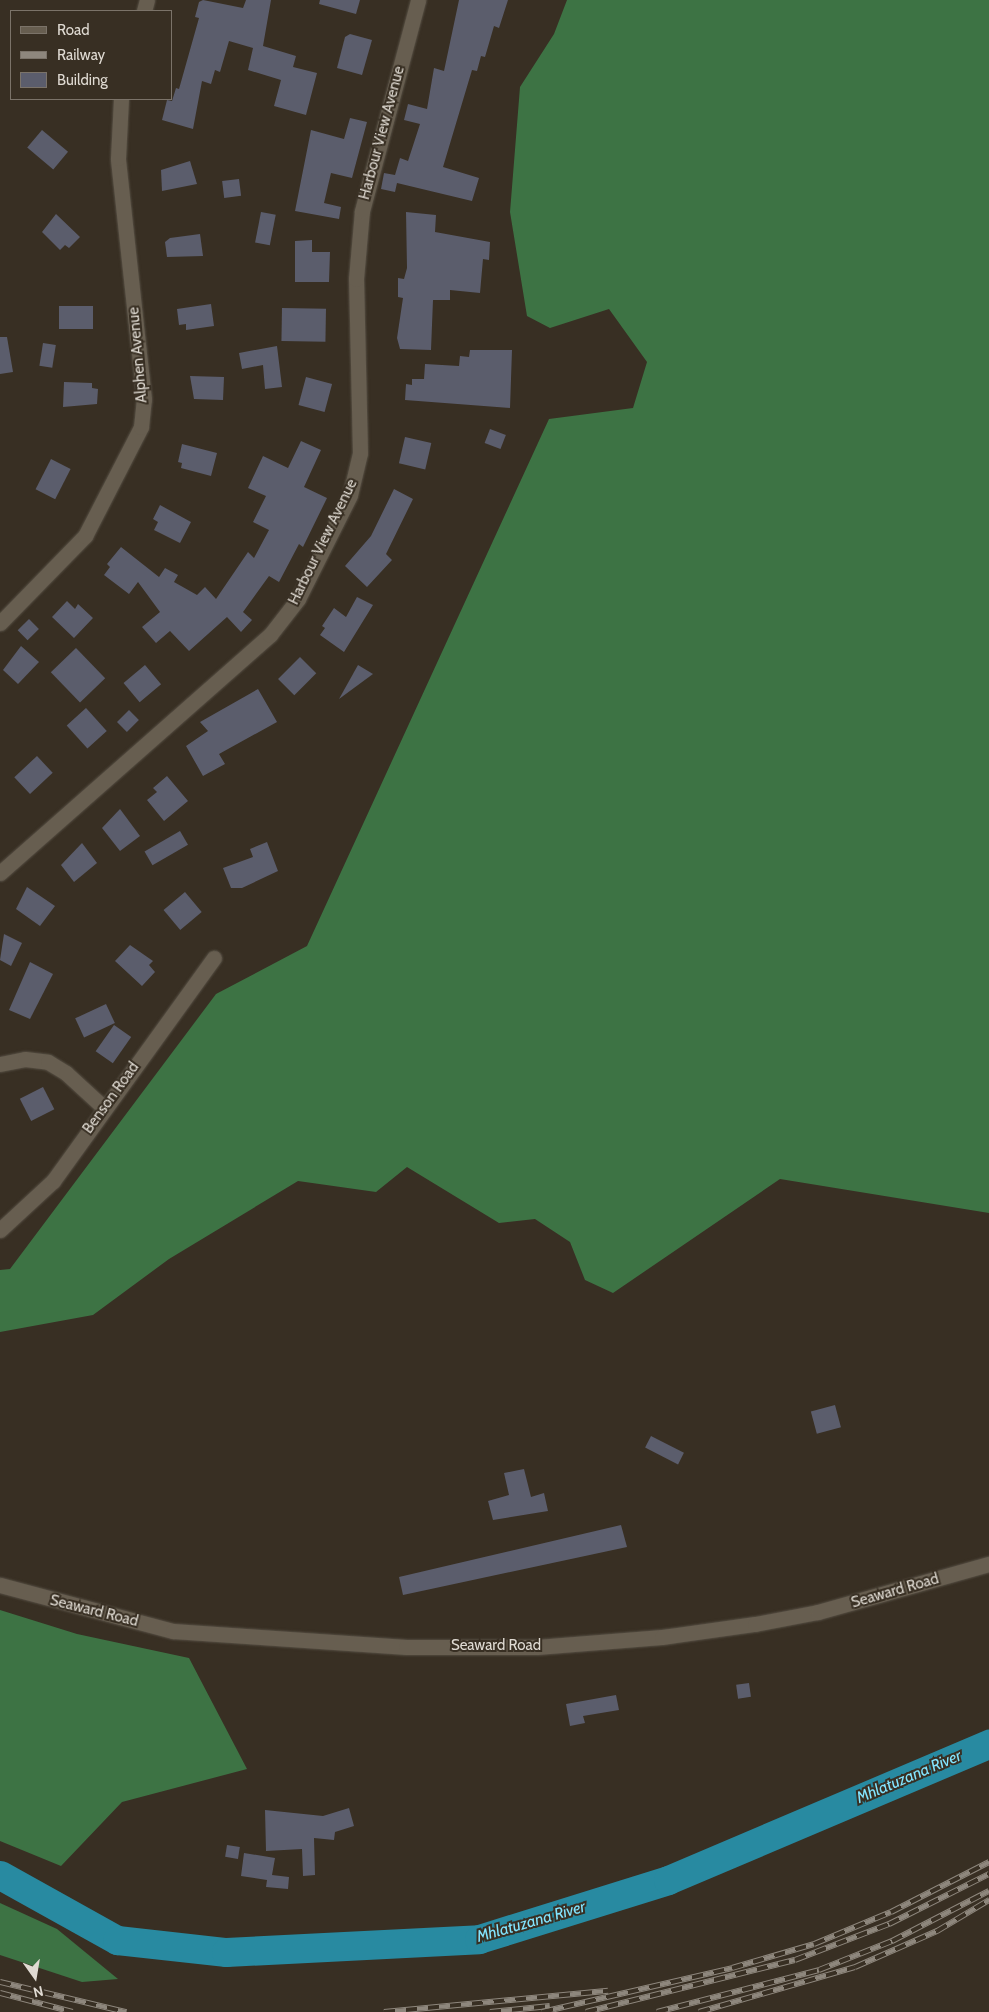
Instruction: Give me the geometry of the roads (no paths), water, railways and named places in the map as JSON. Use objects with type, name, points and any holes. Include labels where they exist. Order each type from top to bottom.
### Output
[{"type":"street","name":"Harbour View Avenue","points":[[0,873],[270,635],[298,598],[350,495],[360,453],[356,279],[362,211],[418,0]]},
{"type":"street","name":"Alphen Avenue","points":[[0,623],[85,536],[141,427],[144,399],[118,158],[121,100]]},
{"type":"street","name":"Benson Road","points":[[0,1230],[53,1181],[103,1108],[214,958]]},
{"type":"street","points":[[0,1064],[25,1059],[48,1062],[66,1072],[103,1108]]},
{"type":"street","name":"Seaward Road","points":[[0,1585],[110,1618],[173,1630],[406,1646],[537,1647],[755,1624],[818,1612],[989,1564]]},
{"type":"waterway","name":"Mhlatuzana River","points":[[0,1875],[117,1940],[226,1952],[479,1939],[668,1880],[989,1744]]},
{"type":"railway","points":[[542,2012],[732,1968],[814,1944],[891,1912],[989,1862]]},
{"type":"railway","points":[[586,2012],[795,1960],[889,1924],[989,1874]]},
{"type":"railway","points":[[657,2012],[819,1970],[892,1941],[989,1891]]},
{"type":"railway","points":[[699,2012],[855,1967],[937,1931],[989,1900]]},
{"type":"railway","points":[[0,1982],[126,2012]]},
{"type":"railway","points":[[384,2012],[608,1991]]},
{"type":"railway","points":[[0,1993],[73,2012]]},
{"type":"railway","points":[[490,2012],[550,2006]]}]
